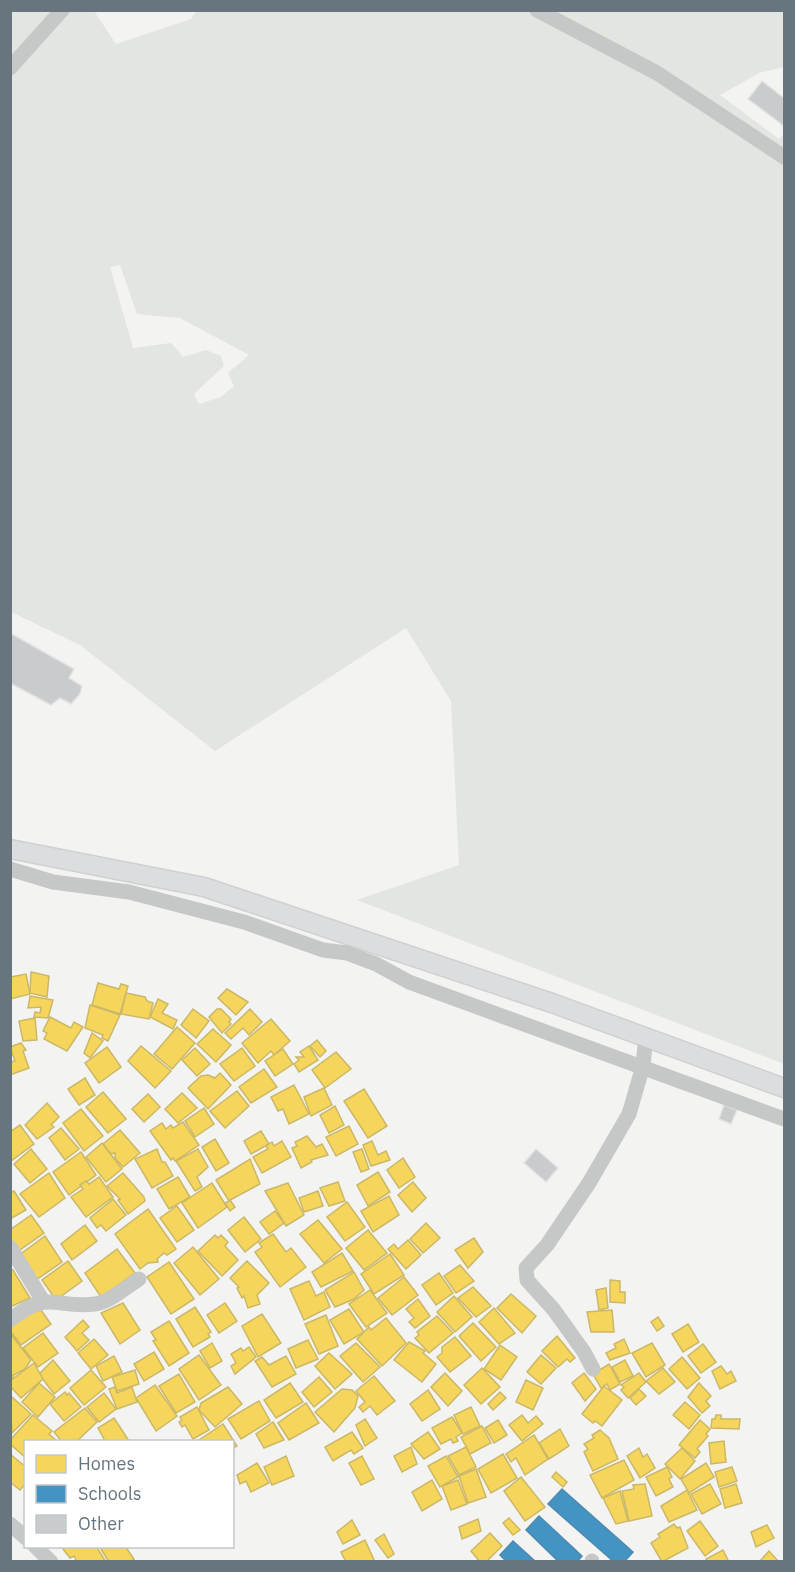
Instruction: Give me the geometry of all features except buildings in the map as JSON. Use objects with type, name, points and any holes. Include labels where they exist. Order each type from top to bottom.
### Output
[{"type":"main road","points":[[10,849],[204,887],[646,1035],[784,1088]]},
{"type":"street","points":[[10,68],[62,10]]},
{"type":"street","points":[[537,10],[657,73],[784,157]]},
{"type":"street","points":[[10,869],[53,882],[129,892],[244,922],[322,950],[347,953],[376,964],[409,982],[784,1119]]},
{"type":"street","points":[[593,1369],[584,1352],[554,1310],[527,1280],[526,1268],[547,1245],[589,1183],[629,1114],[643,1066],[646,1035]]},
{"type":"street","points":[[10,1247],[43,1301]]},
{"type":"street","points":[[10,1320],[43,1301],[94,1304],[102,1302],[140,1279]]},
{"type":"street","points":[[10,1524],[24,1536]]},
{"type":"street","points":[[37,1548],[51,1562]]},
{"type":"shaded area","points":[[11,11],[94,11],[116,44],[191,19],[196,11],[784,11],[784,67],[759,73],[720,95],[779,139],[784,134],[784,1064],[357,900],[459,865],[451,701],[406,628],[215,751],[80,645],[11,612]],"holes":[[[120,265],[137,314],[180,318],[249,355],[228,373],[234,386],[221,397],[199,404],[194,394],[224,366],[221,356],[206,350],[183,357],[171,343],[133,348],[110,267]]]}]
